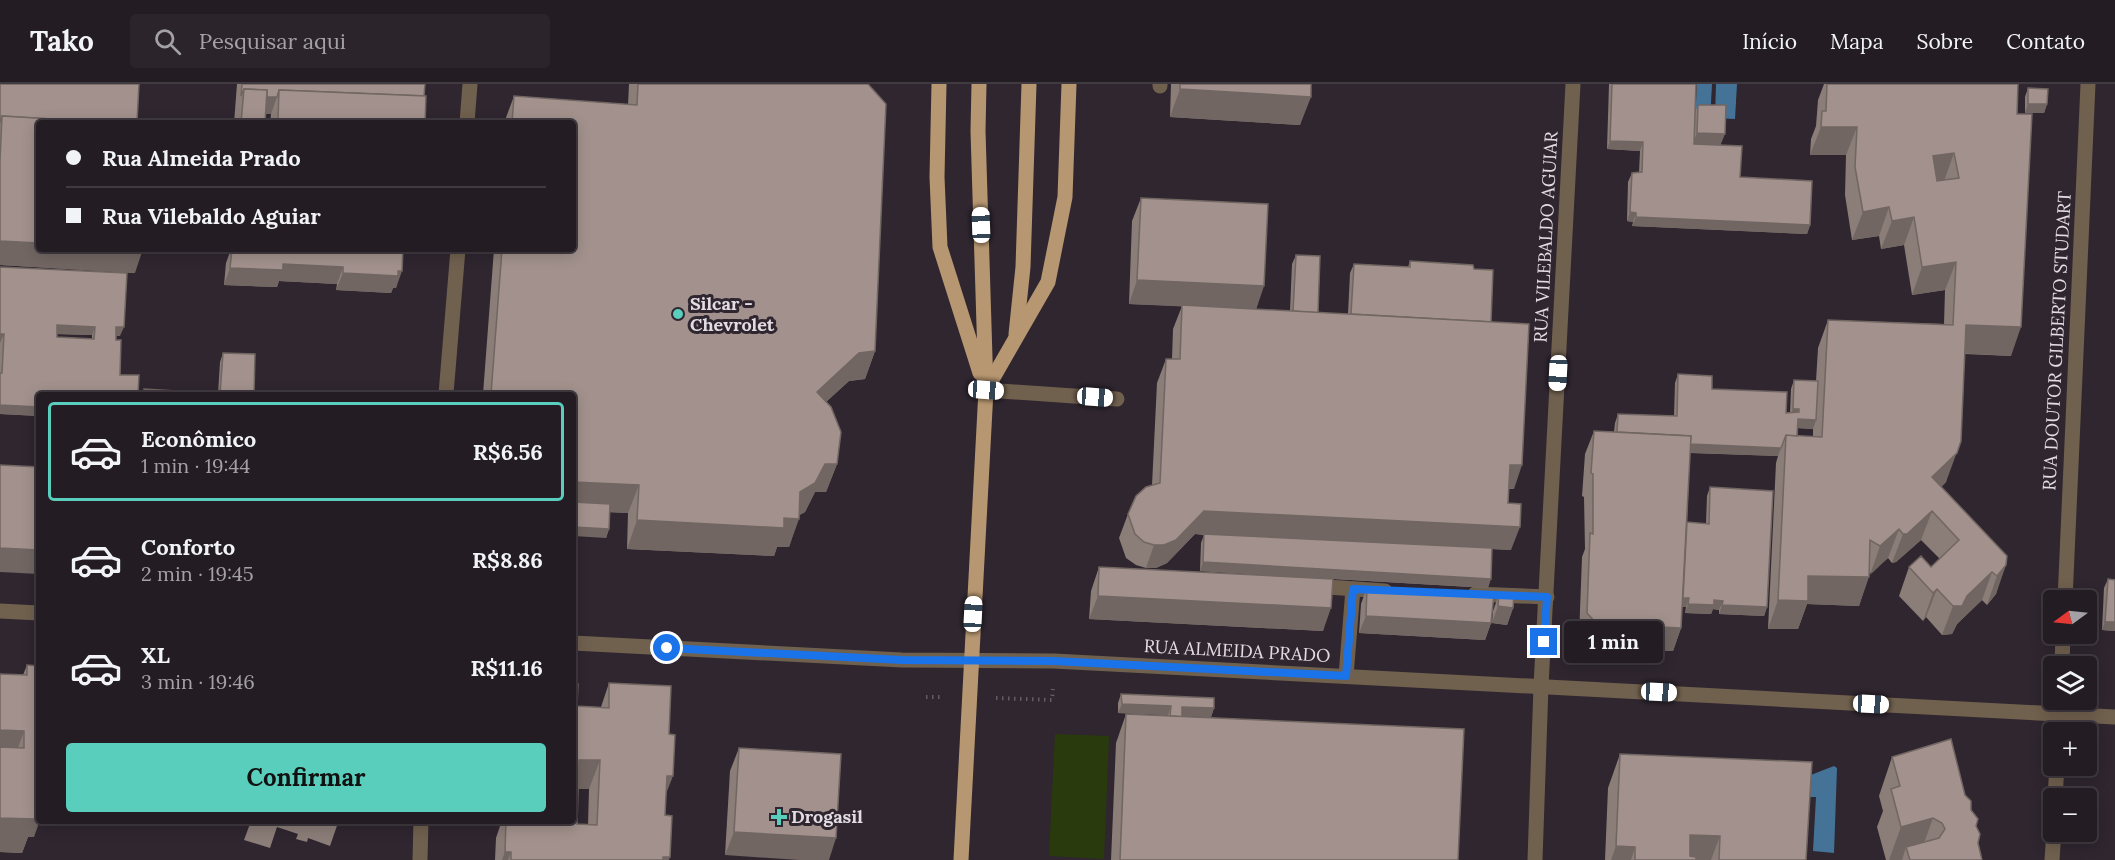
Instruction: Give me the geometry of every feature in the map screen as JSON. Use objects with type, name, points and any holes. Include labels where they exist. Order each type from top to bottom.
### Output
[{"type":"main road","points":[[939,84],[937,177],[940,247],[986,390]]},
{"type":"main road","points":[[961,860],[986,390],[978,131],[979,84]]},
{"type":"main road","points":[[1016,340],[1023,267],[1029,84]]},
{"type":"main road","points":[[986,390],[1048,282],[1065,197],[1069,84]]},
{"type":"street","points":[[467,120],[470,84]]},
{"type":"street","name":"RUA VILEBALDO AGUIAR","points":[[1536,860],[1541,686],[1573,84]]},
{"type":"street","name":"RUA DOUTOR GILBERTO STUDART","points":[[2065,590],[2088,84]]},
{"type":"street","points":[[446,392],[458,252]]},
{"type":"street","points":[[986,390],[1117,399]]},
{"type":"street","points":[[1294,585],[1400,591]]},
{"type":"street","points":[[1346,676],[1353,589]]},
{"type":"street","points":[[1458,594],[1547,597]]},
{"type":"street","points":[[0,611],[36,614]]},
{"type":"street","name":"RUA ALMEIDA PRADO","points":[[576,643],[902,660],[970,660],[2043,706]]},
{"type":"street","name":"RUA ALMEIDA PRADO","points":[[2076,710],[2115,717]]},
{"type":"street","points":[[420,860],[422,824]]},
{"type":"street","points":[[2052,860],[2053,842]]},
{"type":"green space","points":[[1055,734],[1109,736],[1104,859],[1049,856]]},
{"type":"water","points":[[1697,84],[1712,84],[1710,122],[1695,121]]},
{"type":"water","points":[[1716,84],[1737,84],[1735,119],[1715,118]]},
{"type":"water","points":[[1834,766],[1837,768],[1834,853],[1813,851],[1816,797],[1808,797],[1803,778]]},
{"type":"building","points":[[0,84],[139,84],[137,120],[65,120],[2,116],[0,123]]},
{"type":"building","points":[[242,84],[425,84],[424,96],[279,90],[277,97],[267,97],[267,90],[244,89],[241,96]]},
{"type":"building","name":"Silcar - Chevrolet","points":[[638,84],[868,84],[886,104],[875,351],[859,353],[817,392],[831,407],[841,432],[837,464],[825,464],[815,483],[800,492],[799,519],[784,518],[784,528],[637,520],[639,485],[576,482],[576,392],[491,392],[502,252],[576,252],[576,120],[512,120],[514,96],[637,105]]},
{"type":"building","points":[[1180,84],[1311,84],[1311,97],[1180,89]]},
{"type":"building","points":[[1612,84],[1696,84],[1694,144],[1742,146],[1740,177],[1812,181],[1810,225],[1636,217],[1636,213],[1630,212],[1632,173],[1642,172],[1643,142],[1610,141]]},
{"type":"building","points":[[1827,84],[2018,84],[2017,114],[2032,114],[2021,327],[1966,325],[1961,441],[1957,453],[1932,477],[2007,556],[2006,565],[1997,576],[1992,572],[1967,596],[1962,606],[1953,606],[1937,589],[1933,593],[1909,567],[1921,556],[1931,567],[1959,540],[1932,511],[1907,534],[1903,534],[1899,529],[1880,546],[1870,540],[1869,577],[1808,576],[1808,601],[1778,600],[1786,435],[1822,437],[1828,320],[1953,325],[1956,262],[1922,267],[1914,217],[1892,221],[1889,207],[1863,212],[1855,167],[1857,127],[1821,127],[1822,111],[1826,111]],"holes":[[[1954,153],[1959,178],[1937,181],[1933,156]]]},
{"type":"building","points":[[2028,88],[2048,89],[2047,104],[2028,104]]},
{"type":"building","points":[[244,89],[267,90],[265,120],[241,120]]},
{"type":"building","points":[[279,90],[426,96],[425,120],[278,120]]},
{"type":"building","points":[[1698,105],[1726,105],[1725,134],[1697,133]]},
{"type":"building","points":[[2,116],[69,120],[36,120],[36,243],[0,241]]},
{"type":"building","points":[[1141,198],[1268,204],[1264,286],[1137,280]]},
{"type":"building","points":[[232,252],[403,252],[402,271],[398,271],[398,276],[343,273],[343,267],[283,264],[283,270],[230,268]]},
{"type":"building","points":[[1296,255],[1320,256],[1318,313],[1293,311]]},
{"type":"building","points":[[1410,261],[1473,265],[1474,269],[1493,270],[1491,322],[1351,314],[1354,264],[1410,267]]},
{"type":"building","points":[[0,267],[127,273],[124,327],[116,327],[116,340],[121,340],[120,375],[139,375],[138,392],[36,392],[36,407],[0,405],[4,334],[0,334]],"holes":[[[57,325],[95,327],[94,339],[57,337]]]},
{"type":"building","points":[[1182,305],[1529,324],[1522,465],[1510,465],[1508,503],[1521,504],[1520,527],[1204,511],[1176,540],[1164,545],[1144,542],[1135,534],[1128,514],[1136,496],[1146,487],[1160,483],[1166,359],[1180,359]]},
{"type":"building","points":[[223,353],[255,354],[254,392],[220,392]]},
{"type":"building","points":[[1678,374],[1712,376],[1712,389],[1787,392],[1786,413],[1799,412],[1799,409],[1793,409],[1794,380],[1818,381],[1816,420],[1798,419],[1797,436],[1786,435],[1781,448],[1690,444],[1691,436],[1617,432],[1618,414],[1677,416]]},
{"type":"building","points":[[144,389],[193,392],[144,392]]},
{"type":"building","points":[[1594,431],[1691,436],[1681,628],[1597,624],[1587,613],[1590,533],[1593,534],[1593,474],[1591,473]]},
{"type":"building","points":[[0,465],[36,467],[36,550],[0,548]]},
{"type":"building","points":[[1710,487],[1773,491],[1767,607],[1722,605],[1723,601],[1714,600],[1714,605],[1688,604],[1689,598],[1683,598],[1687,522],[1709,524]]},
{"type":"building","points":[[576,502],[610,504],[609,529],[576,527]]},
{"type":"building","points":[[1204,534],[1492,548],[1491,579],[1203,562]]},
{"type":"building","points":[[1099,567],[1333,579],[1331,608],[1098,596]]},
{"type":"building","points":[[2108,579],[2115,580],[2115,622],[2105,622]]},
{"type":"building","points":[[1367,587],[1494,594],[1491,623],[1366,616]]},
{"type":"building","points":[[1499,594],[1514,595],[1513,608],[1498,606]]},
{"type":"building","points":[[27,665],[36,666],[35,819],[0,818],[0,747],[24,748],[24,731],[0,730],[0,674],[27,675]]},
{"type":"building","points":[[609,683],[671,686],[669,734],[675,735],[673,776],[667,776],[665,815],[672,816],[670,857],[663,857],[663,860],[511,860],[511,852],[505,852],[506,824],[576,824],[576,684],[578,684],[577,706],[609,708]],"holes":[[[579,760],[600,760],[597,825],[577,824]]]},
{"type":"building","points":[[1121,694],[1214,698],[1214,708],[1182,707],[1182,717],[1170,716],[1171,706],[1122,704]]},
{"type":"building","points":[[1126,714],[1464,729],[1458,860],[1120,860]]},
{"type":"building","points":[[1951,739],[1965,795],[1971,801],[1971,810],[1978,819],[1976,826],[1980,834],[1978,843],[1982,860],[1910,860],[1906,847],[1939,838],[1945,829],[1942,823],[1933,818],[1901,827],[1891,789],[1900,786],[1892,757]]},
{"type":"building","name":"Drogasil","points":[[739,748],[841,754],[836,838],[734,832]]},
{"type":"building","points":[[1620,754],[1812,762],[1806,860],[1719,860],[1720,836],[1690,835],[1690,856],[1696,857],[1696,860],[1635,860],[1635,847],[1616,846]]},
{"type":"place","name":"Silcar - Chevrolet","points":[[678,314]]},
{"type":"place","name":"Drogasil","points":[[779,817]]},
{"type":"route","points":[[667,648],[902,660],[1054,661],[1346,676],[1353,589],[1547,597],[1544,642]]}]
